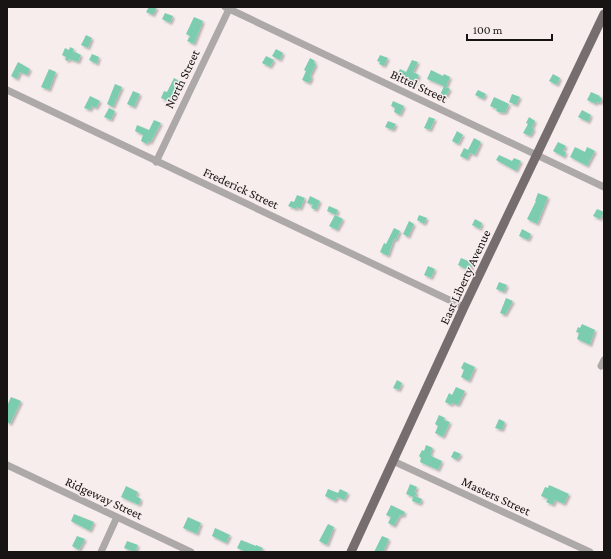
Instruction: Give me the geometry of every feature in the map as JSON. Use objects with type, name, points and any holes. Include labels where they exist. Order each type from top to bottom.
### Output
[{"type":"main road","name":"East Liberty Avenue","points":[[351,552],[464,307],[604,14]]},
{"type":"street","name":"Bittel Street","points":[[228,8],[604,187]]},
{"type":"street","name":"North Street","points":[[156,162],[228,8]]},
{"type":"street","name":"Frederick Street","points":[[7,90],[464,307]]},
{"type":"street","name":"Masters Street","points":[[393,461],[590,552]]},
{"type":"street","name":"Ridgeway Street","points":[[7,465],[191,552]]},
{"type":"street","points":[[101,552],[117,517]]},
{"type":"building","points":[[149,7],[157,7],[153,15],[146,12]]},
{"type":"building","points":[[165,13],[173,16],[170,23],[162,19]]},
{"type":"building","points":[[194,17],[203,21],[194,44],[187,41],[190,36],[186,34]]},
{"type":"building","points":[[86,35],[92,38],[88,48],[81,45]]},
{"type":"building","points":[[70,47],[74,49],[73,51],[81,55],[78,62],[69,59],[68,61],[65,60],[66,57],[62,55],[65,48],[69,50]]},
{"type":"building","points":[[276,49],[283,53],[280,60],[272,56]]},
{"type":"building","points":[[92,54],[99,57],[97,64],[89,60]]},
{"type":"building","points":[[380,55],[388,58],[384,66],[379,64],[380,62],[377,61]]},
{"type":"building","points":[[266,56],[274,60],[270,67],[262,63]]},
{"type":"building","points":[[310,58],[315,61],[314,63],[316,64],[310,76],[312,77],[309,83],[302,80],[306,71],[304,70]]},
{"type":"building","points":[[412,60],[418,62],[413,72],[419,75],[414,85],[408,82],[409,79],[398,73],[400,69],[406,72]]},
{"type":"building","points":[[18,62],[30,69],[27,75],[20,72],[17,79],[11,76]]},
{"type":"building","points":[[49,69],[56,72],[49,90],[41,87]]},
{"type":"building","points":[[431,70],[443,76],[444,74],[450,77],[446,87],[427,79]]},
{"type":"building","points":[[553,74],[560,78],[557,85],[549,81]]},
{"type":"building","points":[[174,78],[181,82],[172,103],[161,98],[164,91],[167,92]]},
{"type":"building","points":[[115,84],[122,87],[113,107],[107,104]]},
{"type":"building","points":[[444,86],[450,89],[443,99],[439,97]]},
{"type":"building","points":[[478,90],[486,94],[483,99],[475,95]]},
{"type":"building","points":[[133,91],[140,94],[134,107],[127,104]]},
{"type":"building","points":[[591,92],[602,98],[600,103],[596,102],[596,104],[587,100]]},
{"type":"building","points":[[512,94],[520,97],[516,105],[509,102]]},
{"type":"building","points":[[90,96],[100,101],[96,108],[92,106],[90,110],[84,108]]},
{"type":"building","points":[[494,97],[509,104],[505,113],[496,111],[497,109],[490,106]]},
{"type":"building","points":[[393,101],[404,106],[400,115],[394,112],[395,108],[391,106]]},
{"type":"building","points":[[109,108],[115,111],[111,120],[104,117]]},
{"type":"building","points":[[582,110],[591,115],[588,122],[578,117]]},
{"type":"building","points":[[429,117],[435,119],[430,130],[424,128]]},
{"type":"building","points":[[529,117],[535,121],[532,128],[534,129],[530,136],[523,133],[528,124],[526,123]]},
{"type":"building","points":[[154,120],[161,123],[150,143],[148,141],[147,144],[141,141],[143,135],[135,131],[137,125],[149,130]]},
{"type":"building","points":[[388,121],[396,124],[393,130],[385,127]]},
{"type":"building","points":[[457,131],[463,135],[458,144],[452,141]]},
{"type":"building","points":[[474,138],[481,142],[475,155],[470,153],[467,159],[460,156],[464,148],[468,150]]},
{"type":"building","points":[[558,142],[566,146],[563,151],[566,152],[564,157],[553,151]]},
{"type":"building","points":[[575,147],[585,152],[587,147],[595,151],[587,166],[570,157]]},
{"type":"building","points":[[499,155],[512,161],[514,158],[521,161],[516,171],[496,160]]},
{"type":"building","points":[[538,193],[548,197],[537,224],[527,219],[536,201]]},
{"type":"building","points":[[297,195],[305,198],[300,209],[297,207],[296,209],[288,206],[291,201],[294,202]]},
{"type":"building","points":[[310,196],[320,201],[316,210],[311,208],[313,205],[307,203]]},
{"type":"building","points":[[329,206],[338,210],[336,215],[327,211]]},
{"type":"building","points":[[597,209],[604,212],[600,219],[593,216]]},
{"type":"building","points":[[335,215],[343,219],[337,230],[329,226]]},
{"type":"building","points":[[419,215],[427,218],[424,224],[417,220]]},
{"type":"building","points":[[475,219],[482,223],[480,229],[472,225]]},
{"type":"building","points":[[409,221],[414,224],[408,237],[403,234]]},
{"type":"building","points":[[394,228],[400,231],[396,240],[394,239],[388,256],[380,252]]},
{"type":"building","points":[[522,229],[531,234],[528,240],[519,236]]},
{"type":"building","points":[[461,258],[473,263],[470,271],[458,265]]},
{"type":"building","points":[[428,266],[435,269],[431,278],[424,275]]},
{"type":"building","points":[[499,282],[507,285],[504,292],[496,289]]},
{"type":"building","points":[[506,298],[513,301],[505,315],[500,313]]},
{"type":"building","points":[[582,324],[595,330],[590,345],[577,339],[579,333],[576,332],[578,327],[580,328]]},
{"type":"building","points":[[464,362],[475,367],[469,381],[461,377],[464,370],[461,368]]},
{"type":"building","points":[[397,380],[402,383],[399,390],[393,388]]},
{"type":"building","points":[[456,387],[465,391],[458,405],[452,403],[451,405],[445,402],[449,393],[452,395]]},
{"type":"building","points":[[11,397],[21,401],[10,424],[7,422],[7,406]]},
{"type":"building","points":[[439,415],[445,418],[444,420],[450,422],[443,437],[435,433],[438,426],[435,424]]},
{"type":"building","points":[[499,419],[505,422],[502,430],[495,428]]},
{"type":"building","points":[[426,445],[433,448],[430,454],[432,454],[431,456],[442,461],[438,470],[420,462],[421,458],[419,456],[422,450],[424,451]]},
{"type":"building","points":[[454,451],[461,454],[457,460],[451,457]]},
{"type":"building","points":[[410,484],[417,487],[415,492],[417,493],[415,496],[422,499],[420,504],[412,501],[413,497],[406,494]]},
{"type":"building","points":[[549,485],[569,494],[564,504],[555,500],[553,505],[546,502],[548,499],[541,496],[545,487],[548,488]]},
{"type":"building","points":[[126,486],[138,492],[136,496],[141,499],[139,505],[121,497]]},
{"type":"building","points":[[328,489],[338,493],[340,489],[348,493],[344,500],[337,497],[335,501],[325,496]]},
{"type":"building","points":[[391,505],[405,512],[403,516],[400,515],[394,526],[388,523],[391,517],[386,515]]},
{"type":"building","points":[[74,514],[94,522],[90,531],[71,521]]},
{"type":"building","points":[[188,517],[201,523],[197,534],[183,528]]},
{"type":"building","points":[[328,524],[334,527],[327,545],[319,541]]},
{"type":"building","points":[[215,528],[230,535],[226,543],[212,536]]},
{"type":"building","points":[[77,536],[85,539],[79,550],[72,546]]},
{"type":"building","points":[[382,536],[389,539],[383,552],[374,552]]},
{"type":"building","points":[[241,540],[263,548],[261,552],[246,552],[237,548]]},
{"type":"building","points":[[127,541],[138,545],[135,552],[124,548]]}]
